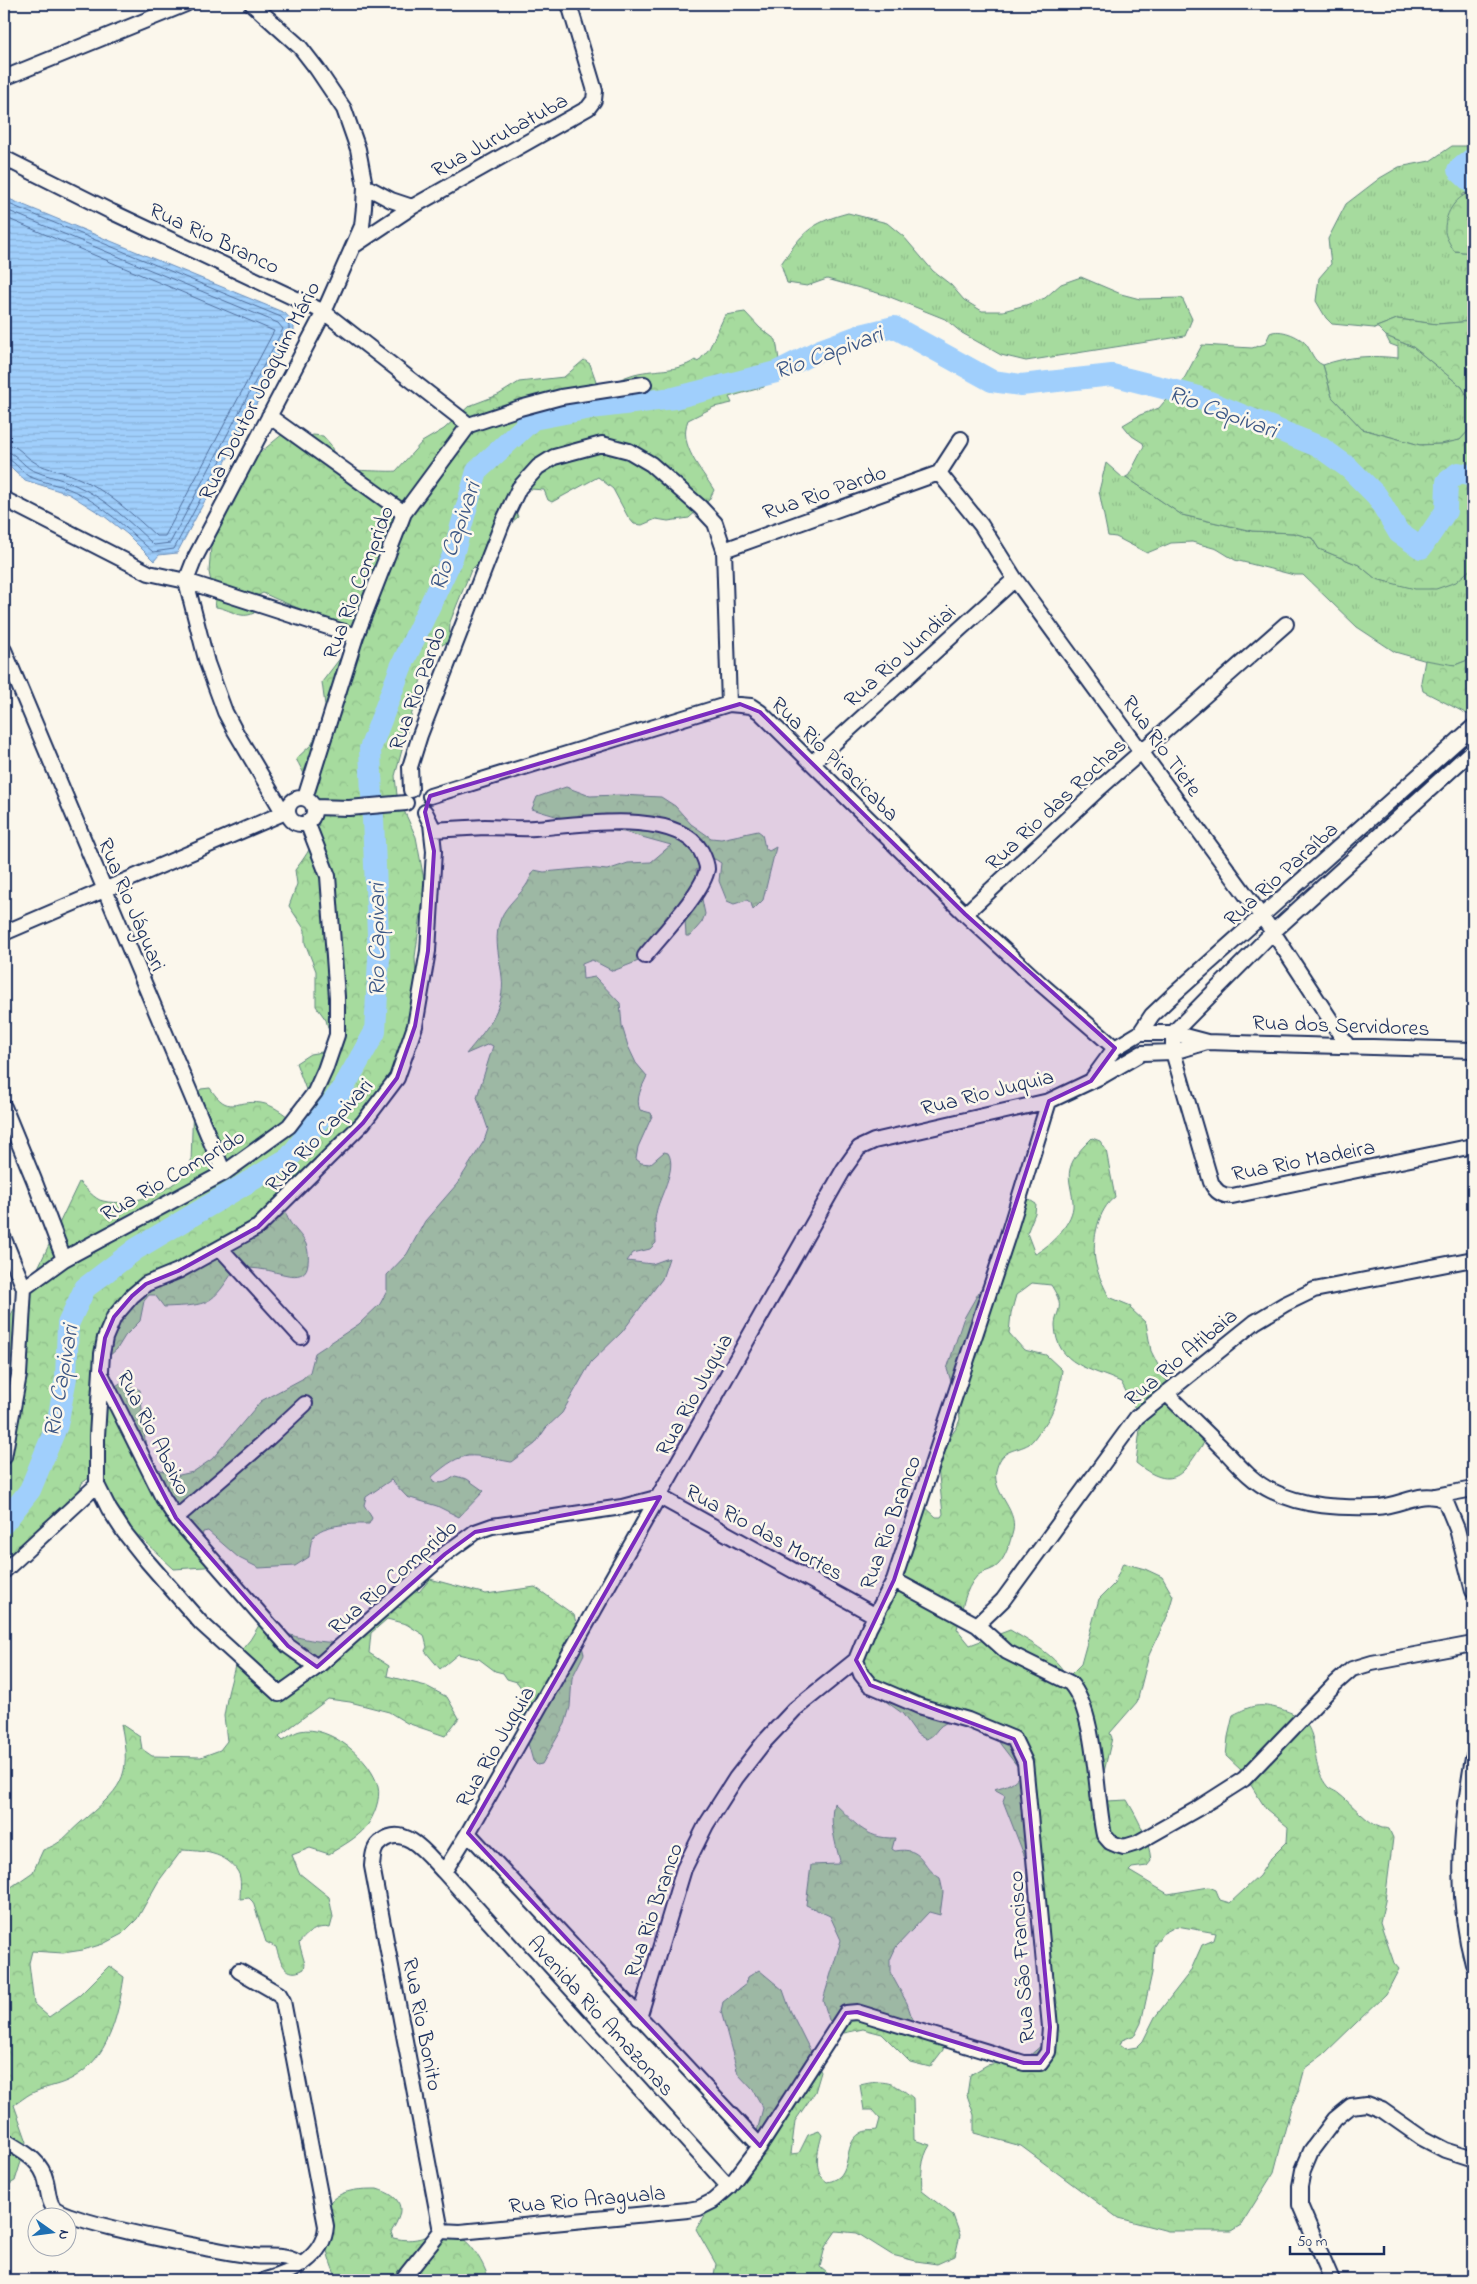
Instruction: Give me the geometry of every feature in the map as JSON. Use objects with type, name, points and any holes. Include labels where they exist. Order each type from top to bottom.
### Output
[{"type":"street","points":[[4,78],[186,4]]},
{"type":"street","name":"Rua Doutor Joaquim Mário","points":[[186,581],[195,558],[324,312],[362,226],[365,186],[358,149],[344,109],[300,47],[252,4]]},
{"type":"street","name":"Rua Jurubatuba","points":[[355,244],[412,207],[588,108],[594,100],[595,91],[569,4]]},
{"type":"street","name":"Rua Rio Branco","points":[[4,158],[112,212],[324,312],[469,425]]},
{"type":"street","points":[[365,186],[391,200],[412,207]]},
{"type":"street","points":[[469,425],[561,397],[644,384]]},
{"type":"street","points":[[269,416],[404,513]]},
{"type":"street","name":"Rua Rio Comprido","points":[[309,802],[356,636],[404,513],[469,425]]},
{"type":"street","points":[[939,473],[961,439]]},
{"type":"street","name":"Rua Rio Pardo","points":[[409,796],[410,767],[442,674],[502,524],[519,488],[538,467],[554,457],[602,444],[629,451],[652,464],[700,507],[715,524],[724,550],[729,704]]},
{"type":"street","name":"Rua Rio Pardo","points":[[724,550],[939,473]]},
{"type":"street","name":"Rua Rio Tiete","points":[[939,473],[981,525],[1015,579],[1273,932],[1347,1045]]},
{"type":"street","points":[[4,499],[149,573],[186,581],[356,636]]},
{"type":"street","name":"Rua Rio Jundiai","points":[[812,762],[1015,579]]},
{"type":"street","points":[[186,581],[204,655],[225,712],[286,811],[295,822],[307,822],[313,816],[309,802]]},
{"type":"street","name":"Rua Rio das Rochas","points":[[965,914],[1142,751],[1286,624]]},
{"type":"street","name":"Rua Rio Jáguari","points":[[4,650],[224,1174]]},
{"type":"street","name":"Rua Rio Piracicaba","points":[[430,796],[729,704],[751,706],[760,712],[812,762],[965,914],[1114,1048]]},
{"type":"street","name":"Rua Rio Paraíba","points":[[1114,1048],[1140,1033],[1152,1015],[1172,996],[1262,918],[1473,727]]},
{"type":"street","name":"Rua Rio Paraíba","points":[[1173,1033],[1273,932],[1473,750]]},
{"type":"street","points":[[4,933],[286,811],[293,800],[349,808],[386,805],[409,796],[422,788],[430,796],[430,805],[425,812],[411,811],[409,796]]},
{"type":"street","name":"Rua Rio Capivari","points":[[100,1371],[105,1338],[114,1317],[132,1296],[146,1284],[178,1271],[258,1227],[363,1123],[397,1078],[415,1026],[428,952],[434,851],[432,830],[429,818],[425,812]]},
{"type":"street","name":"Rua Rio Comprido","points":[[24,1288],[64,1260],[224,1174],[289,1126],[315,1092],[326,1070],[337,1035],[337,997],[328,876],[307,822]]},
{"type":"street","points":[[432,830],[484,827],[533,828],[601,822],[656,825],[683,834],[696,843],[703,854],[707,869],[696,893],[645,956]]},
{"type":"street","points":[[1140,1033],[1142,1053]]},
{"type":"street","name":"Rua dos Servidores","points":[[1140,1033],[1173,1033],[1208,1042],[1473,1050]]},
{"type":"street","name":"Rua Rio Madeira","points":[[1173,1033],[1173,1052],[1211,1182],[1219,1193],[1225,1196],[1473,1146]]},
{"type":"street","name":"Rua dos Servidores","points":[[1142,1053],[1173,1052],[1208,1042]]},
{"type":"street","name":"Rua Rio Juquia","points":[[1091,1081],[1114,1048]]},
{"type":"street","name":"Rua Rio Juquia","points":[[444,1872],[660,1497],[844,1169],[859,1148],[874,1141],[1049,1101],[1142,1053]]},
{"type":"street","name":"Rua Rio Branco","points":[[639,2018],[684,1869],[706,1825],[736,1778],[764,1742],[795,1709],[856,1660],[894,1580],[1007,1238],[1049,1101]]},
{"type":"street","points":[[4,1107],[64,1260]]},
{"type":"street","points":[[4,1239],[24,1288],[19,1375],[4,1457]]},
{"type":"street","points":[[220,1248],[301,1337]]},
{"type":"street","name":"Rua Rio Atibaia","points":[[977,1625],[1003,1600],[1137,1417],[1255,1322],[1314,1290],[1473,1259]]},
{"type":"street","name":"Rua Rio Abaixo","points":[[97,1484],[100,1371]]},
{"type":"street","name":"Rua Rio Abaixo","points":[[100,1371],[162,1498],[176,1518],[192,1539],[288,1646],[312,1664]]},
{"type":"street","points":[[1166,1393],[1246,1472],[1269,1490],[1287,1498],[1316,1504],[1346,1507],[1381,1506],[1428,1495],[1436,1496],[1473,1490]]},
{"type":"street","points":[[176,1518],[305,1404]]},
{"type":"street","points":[[4,1571],[97,1484],[124,1532],[147,1562],[201,1623],[279,1694],[312,1664]]},
{"type":"street","points":[[1436,1496],[1445,1500],[1457,1529],[1473,1591]]},
{"type":"street","name":"Rua Rio Comprido","points":[[312,1664],[445,1554],[475,1532],[492,1526],[622,1507],[660,1497]]},
{"type":"street","name":"Rua Rio das Mortes","points":[[660,1497],[876,1616]]},
{"type":"street","points":[[894,1580],[977,1625],[1007,1652],[1070,1683],[1076,1690],[1087,1719],[1104,1835],[1110,1842],[1124,1846],[1151,1837],[1244,1779],[1335,1684],[1352,1669],[1372,1663],[1473,1644]]},
{"type":"street","name":"Rua São Francisco","points":[[729,2187],[760,2146],[846,2013],[857,2012],[1024,2064],[1040,2063],[1048,2052],[1050,2027],[1025,1762],[1014,1739],[968,1720],[920,1706],[870,1685],[861,1674],[856,1660]]},
{"type":"street","points":[[1473,1758],[1465,1806],[1460,1856],[1465,1928],[1473,1964]]},
{"type":"street","name":"Avenida Rio Amazonas","points":[[468,1833],[760,2146]]},
{"type":"street","name":"Rua Rio Bonito","points":[[441,2231],[372,1866],[372,1856],[375,1848],[385,1838],[404,1836],[411,1840],[444,1872]]},
{"type":"street","name":"Avenida Rio Amazonas","points":[[444,1872],[729,2187]]},
{"type":"street","points":[[239,1971],[279,1994],[283,2001],[326,2226],[325,2236],[313,2256],[286,2273],[265,2280]]},
{"type":"street","points":[[1332,2280],[1300,2205],[1300,2186],[1303,2170],[1310,2151],[1335,2119],[1351,2106],[1366,2104],[1382,2110],[1422,2138],[1445,2150],[1473,2159]]},
{"type":"street","points":[[4,2140],[38,2162],[46,2178],[49,2198],[54,2207],[66,2214],[120,2229],[200,2247],[254,2256],[286,2257],[301,2265]]},
{"type":"street","name":"Rua Rio Araguala","points":[[441,2231],[460,2232],[688,2210],[699,2208],[713,2201],[729,2187]]},
{"type":"street","points":[[402,2280],[441,2231]]},
{"type":"highlighted area","points":[[740,704],[760,712],[965,914],[1115,1048],[1091,1081],[1049,1101],[894,1580],[856,1660],[870,1685],[1014,1739],[1025,1762],[1050,2027],[1048,2052],[1040,2063],[1024,2063],[857,2012],[846,2013],[760,2146],[468,1833],[660,1497],[475,1532],[445,1554],[317,1667],[288,1646],[176,1518],[100,1371],[105,1338],[114,1317],[132,1296],[146,1284],[178,1271],[258,1227],[363,1123],[397,1078],[415,1026],[428,951],[434,851],[425,812],[430,796]]},
{"type":"green space","points":[[1452,146],[1473,146],[1473,192],[1463,194],[1454,251],[1473,253],[1473,321],[1437,324],[1397,319],[1374,328],[1332,324],[1316,301],[1319,278],[1331,264],[1328,239],[1346,204],[1380,178],[1399,167],[1430,161]]},
{"type":"green space","points":[[1473,192],[1473,253],[1454,251],[1445,232],[1447,216],[1457,201]]},
{"type":"green space","points":[[848,213],[887,223],[904,237],[933,271],[951,285],[964,300],[982,311],[1003,311],[1026,305],[1045,298],[1061,284],[1081,277],[1121,294],[1140,299],[1182,298],[1192,319],[1185,336],[1026,361],[1001,355],[962,333],[945,319],[885,295],[827,279],[807,286],[787,283],[781,264],[801,237],[816,225]]},
{"type":"green space","points":[[745,312],[760,328],[776,340],[779,360],[766,380],[764,387],[729,397],[732,403],[714,407],[688,420],[686,439],[688,448],[714,490],[709,500],[689,518],[668,521],[656,519],[642,525],[634,524],[628,517],[613,489],[598,477],[552,502],[548,500],[544,490],[518,488],[511,498],[518,517],[504,529],[493,559],[478,563],[471,570],[450,622],[449,641],[432,651],[424,668],[395,776],[397,795],[416,837],[425,885],[415,957],[417,993],[410,1036],[378,1102],[285,1208],[288,1219],[306,1244],[308,1263],[306,1270],[303,1274],[292,1276],[262,1269],[236,1267],[221,1289],[208,1301],[200,1304],[164,1307],[155,1295],[149,1295],[144,1301],[140,1321],[125,1336],[117,1349],[99,1365],[91,1394],[90,1413],[93,1417],[108,1391],[122,1382],[140,1390],[146,1450],[156,1468],[175,1476],[193,1472],[212,1459],[261,1401],[302,1379],[310,1372],[315,1353],[359,1324],[380,1304],[387,1291],[387,1275],[407,1254],[425,1221],[457,1184],[484,1141],[488,1129],[477,1097],[493,1046],[489,1044],[466,1054],[492,1019],[501,999],[502,977],[497,937],[503,913],[526,885],[534,870],[544,872],[588,868],[607,870],[628,863],[651,862],[671,845],[624,832],[602,830],[532,809],[537,797],[566,787],[590,796],[661,797],[675,806],[691,824],[711,838],[721,839],[758,831],[762,834],[765,848],[769,851],[776,847],[763,900],[753,910],[751,903],[747,900],[734,904],[727,901],[719,881],[721,863],[715,859],[696,870],[705,914],[702,922],[690,936],[686,936],[685,920],[682,918],[668,933],[665,945],[654,955],[613,971],[592,960],[582,964],[583,979],[595,977],[620,1003],[622,1026],[628,1046],[636,1063],[647,1076],[638,1101],[640,1110],[651,1113],[652,1116],[638,1147],[636,1159],[641,1163],[650,1164],[664,1152],[668,1153],[670,1160],[669,1175],[656,1214],[656,1243],[650,1249],[633,1253],[627,1261],[652,1264],[669,1258],[662,1279],[622,1332],[591,1362],[562,1413],[546,1428],[535,1444],[511,1462],[468,1456],[452,1461],[432,1477],[433,1481],[439,1483],[455,1476],[467,1479],[484,1491],[459,1517],[437,1506],[407,1497],[391,1480],[366,1497],[364,1505],[372,1518],[369,1524],[339,1525],[317,1532],[312,1539],[309,1557],[295,1566],[259,1568],[239,1558],[208,1531],[203,1532],[202,1538],[219,1566],[174,1569],[131,1529],[101,1481],[93,1475],[82,1483],[79,1492],[13,1555],[4,1560],[4,1329],[14,1309],[26,1293],[79,1182],[100,1200],[127,1202],[153,1195],[177,1181],[191,1163],[193,1099],[201,1089],[210,1088],[222,1102],[228,1104],[252,1102],[265,1104],[292,1120],[308,1095],[296,1063],[310,1054],[328,1051],[332,1043],[326,1020],[316,1006],[316,971],[305,943],[305,930],[289,906],[297,884],[295,870],[313,842],[319,818],[319,809],[315,798],[296,759],[312,744],[326,713],[322,682],[351,644],[350,632],[263,593],[257,596],[254,613],[249,615],[240,615],[216,607],[209,572],[211,546],[223,503],[244,466],[290,428],[294,442],[313,435],[323,436],[331,445],[336,462],[350,470],[396,471],[422,442],[444,429],[469,406],[498,395],[519,382],[564,377],[584,360],[590,364],[597,384],[602,389],[631,375],[672,369],[695,360],[698,362],[709,349],[725,315]]},
{"type":"green space","points":[[1397,319],[1437,324],[1473,321],[1473,405],[1462,387],[1413,347],[1386,336],[1378,328],[1374,328]]},
{"type":"green space","points":[[1279,331],[1299,338],[1306,344],[1315,359],[1323,365],[1332,397],[1362,429],[1420,445],[1441,444],[1460,440],[1473,426],[1473,567],[1456,582],[1436,589],[1415,589],[1376,579],[1359,565],[1319,549],[1312,538],[1293,533],[1252,531],[1182,515],[1126,477],[1129,475],[1144,446],[1123,425],[1140,415],[1159,408],[1185,377],[1202,345],[1252,348],[1265,344],[1270,333]]},
{"type":"green space","points":[[1386,336],[1413,347],[1462,387],[1473,405],[1473,426],[1460,440],[1442,444],[1420,445],[1362,429],[1332,397],[1323,365],[1360,357],[1398,358],[1398,347],[1390,344]]},
{"type":"green space","points":[[1106,463],[1123,478],[1126,477],[1182,515],[1252,531],[1293,533],[1312,538],[1319,549],[1359,565],[1376,579],[1473,567],[1473,658],[1455,665],[1434,663],[1395,652],[1357,627],[1303,575],[1294,575],[1235,560],[1217,549],[1192,542],[1171,543],[1147,553],[1116,537],[1108,536],[1099,491]]},
{"type":"green space","points":[[1473,658],[1473,717],[1423,691],[1421,682],[1425,660],[1455,665]]},
{"type":"green space","points":[[1092,1138],[1100,1141],[1106,1150],[1115,1197],[1109,1202],[1100,1217],[1094,1243],[1095,1260],[1100,1279],[1109,1297],[1131,1306],[1130,1308],[1146,1323],[1151,1351],[1164,1377],[1185,1405],[1211,1433],[1188,1466],[1181,1473],[1172,1477],[1163,1478],[1136,1463],[1141,1420],[1121,1382],[1077,1364],[1062,1349],[1057,1339],[1055,1325],[1059,1302],[1051,1285],[1032,1283],[1016,1295],[1011,1313],[1009,1333],[1024,1350],[1046,1355],[1062,1370],[1059,1387],[1053,1411],[1033,1440],[1024,1447],[1006,1453],[997,1467],[997,1484],[1011,1514],[1013,1531],[1006,1551],[998,1565],[977,1576],[969,1588],[957,1629],[970,1645],[1010,1630],[1050,1656],[1063,1670],[1067,1678],[1081,1664],[1099,1599],[1114,1584],[1123,1563],[1145,1569],[1162,1577],[1173,1596],[1167,1617],[1149,1655],[1137,1702],[1110,1733],[1112,1738],[1098,1797],[1107,1801],[1127,1800],[1145,1837],[1151,1861],[1147,1866],[1132,1868],[1129,1871],[1168,1894],[1209,1887],[1216,1890],[1220,1900],[1230,1903],[1259,1876],[1270,1859],[1287,1842],[1288,1827],[1266,1809],[1242,1771],[1226,1756],[1233,1715],[1251,1707],[1266,1706],[1280,1709],[1295,1715],[1305,1722],[1313,1741],[1320,1775],[1327,1786],[1338,1793],[1365,1818],[1377,1826],[1389,1829],[1393,1838],[1385,1901],[1380,1922],[1394,1963],[1399,1969],[1386,1994],[1324,2054],[1305,2068],[1299,2090],[1291,2107],[1274,2172],[1241,2225],[1231,2231],[1168,2231],[1118,2218],[1021,2146],[974,2133],[974,2115],[967,2095],[970,2075],[987,2065],[1028,2057],[1043,2044],[1057,2003],[1054,1981],[1038,1938],[1027,1881],[1026,1860],[1003,1801],[1005,1795],[994,1789],[1014,1781],[1021,1771],[983,1717],[958,1716],[941,1726],[925,1739],[917,1734],[902,1713],[863,1685],[860,1642],[872,1613],[874,1601],[901,1578],[909,1559],[917,1517],[916,1487],[921,1503],[936,1517],[941,1517],[943,1514],[938,1467],[940,1452],[957,1427],[960,1419],[958,1403],[947,1369],[963,1320],[984,1283],[1021,1202],[1028,1199],[1036,1204],[1035,1213],[1027,1233],[1035,1254],[1047,1246],[1064,1228],[1073,1207],[1069,1178],[1071,1164]],"holes":[[[1177,1926],[1216,1933],[1214,1940],[1202,1945],[1190,1972],[1155,2017],[1143,2041],[1137,2047],[1125,2049],[1120,2045],[1122,2040],[1135,2035],[1141,2023],[1152,1973],[1154,1946],[1162,1934]]]},
{"type":"green space","points":[[430,1579],[486,1594],[535,1587],[574,1615],[584,1654],[572,1678],[570,1707],[565,1724],[542,1764],[537,1765],[533,1761],[521,1718],[522,1689],[517,1682],[507,1679],[503,1673],[495,1671],[479,1659],[458,1654],[440,1669],[425,1651],[427,1647],[424,1635],[406,1624],[387,1619],[371,1633],[369,1653],[389,1666],[387,1676],[426,1686],[447,1697],[459,1718],[445,1736],[407,1723],[389,1712],[350,1702],[328,1699],[279,1736],[283,1740],[298,1732],[311,1730],[324,1733],[336,1739],[348,1746],[367,1766],[374,1777],[379,1791],[378,1802],[372,1818],[366,1827],[354,1838],[329,1854],[310,1848],[292,1855],[299,1873],[329,1897],[333,1917],[330,1928],[317,1929],[305,1936],[299,1943],[305,1964],[304,1969],[298,1972],[288,1971],[282,1963],[276,1947],[266,1942],[253,1902],[249,1898],[240,1899],[240,1878],[233,1865],[213,1854],[190,1850],[182,1850],[158,1882],[137,1919],[122,1934],[103,1944],[83,1950],[63,1953],[32,1951],[29,1963],[34,2004],[49,2017],[80,1995],[109,1966],[124,1977],[119,2007],[110,2035],[94,2060],[71,2079],[28,2095],[14,2105],[27,2142],[15,2181],[4,2187],[4,1892],[33,1872],[43,1850],[63,1839],[114,1792],[124,1771],[125,1758],[121,1724],[140,1737],[142,1749],[152,1756],[201,1757],[220,1750],[227,1741],[224,1716],[238,1654],[250,1640],[261,1622],[300,1638],[342,1643],[388,1604],[401,1608],[401,1583],[408,1583],[419,1592]]},
{"type":"green space","points":[[834,1803],[861,1828],[875,1836],[895,1838],[892,1849],[895,1851],[911,1851],[917,1854],[940,1878],[943,1892],[940,1915],[929,1912],[896,1947],[890,1960],[890,1972],[907,2003],[913,2021],[930,2031],[945,2035],[943,2050],[930,2067],[910,2062],[882,2034],[863,2029],[844,2033],[829,2020],[823,2000],[841,1940],[830,1916],[806,1905],[811,1865],[838,1864],[840,1861],[832,1825]]},
{"type":"green space","points":[[1473,1890],[1473,1984],[1462,1956],[1459,1918],[1466,1894]]},
{"type":"green space","points":[[759,1970],[783,1990],[790,2010],[821,2072],[815,2092],[795,2121],[791,2154],[799,2153],[808,2135],[819,2131],[822,2135],[817,2160],[819,2172],[827,2182],[836,2179],[845,2168],[851,2145],[855,2138],[863,2132],[877,2130],[880,2119],[872,2110],[864,2110],[860,2085],[883,2082],[900,2088],[913,2098],[914,2140],[930,2145],[922,2167],[922,2191],[953,2215],[960,2235],[955,2256],[937,2264],[916,2261],[892,2255],[857,2233],[836,2231],[825,2247],[820,2267],[835,2280],[713,2280],[716,2264],[696,2229],[708,2211],[716,2185],[731,2184],[752,2151],[763,2108],[753,2090],[738,2074],[721,2011],[723,2002],[746,1984],[748,1977]]},
{"type":"green space","points":[[377,2189],[392,2196],[399,2205],[399,2217],[391,2232],[393,2238],[414,2239],[443,2233],[459,2236],[473,2249],[483,2265],[489,2280],[338,2280],[330,2262],[325,2239],[324,2216],[327,2207],[332,2200],[342,2194],[359,2190]]},
{"type":"water","points":[[4,197],[285,313],[294,323],[294,333],[177,553],[159,555],[154,561],[127,534],[104,516],[69,494],[25,480],[4,461]]},
{"type":"waterway","name":"Rio Capivari","points":[[1473,158],[1458,170],[1473,184]]},
{"type":"waterway","name":"Rio Capivari","points":[[4,1523],[30,1490],[57,1425],[66,1378],[68,1324],[85,1288],[136,1249],[289,1158],[342,1090],[375,1032],[379,958],[370,749],[401,667],[452,558],[477,471],[533,419],[591,408],[674,398],[776,372],[820,350],[861,335],[894,327],[992,381],[1021,385],[1112,375],[1195,396],[1320,447],[1349,468],[1377,496],[1399,533],[1421,548],[1446,511],[1447,482],[1458,473],[1473,476]]}]
